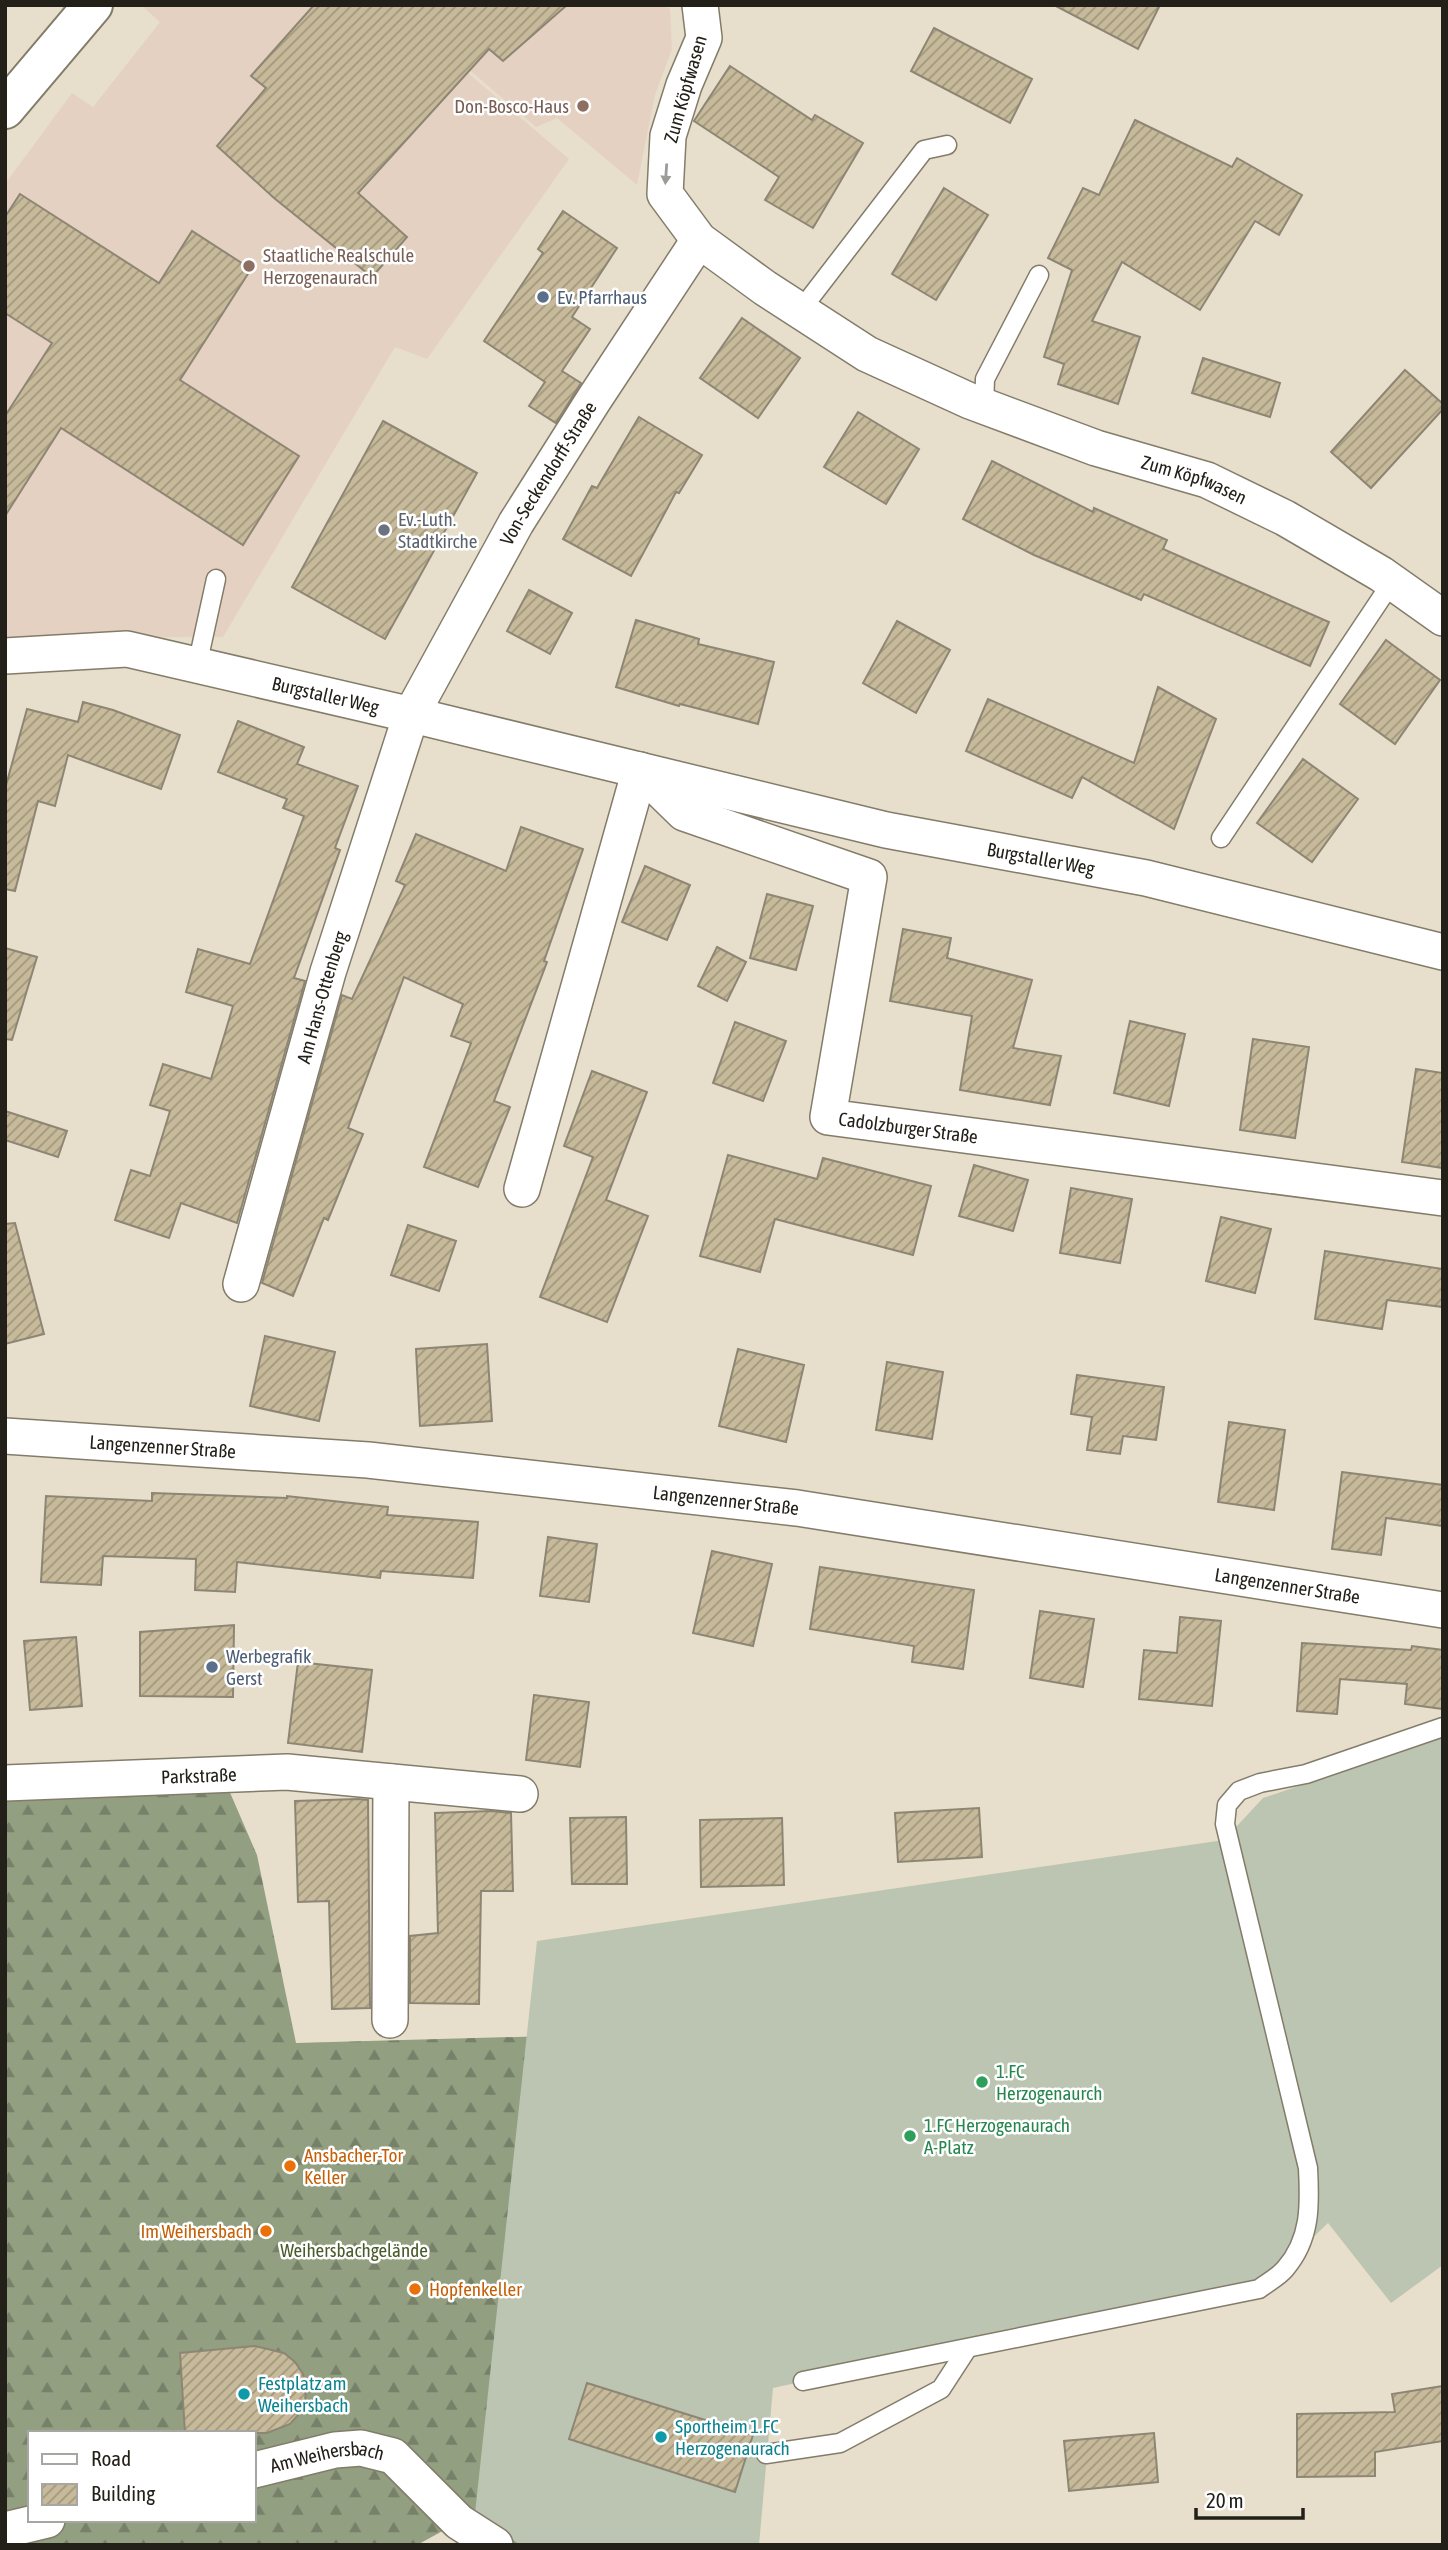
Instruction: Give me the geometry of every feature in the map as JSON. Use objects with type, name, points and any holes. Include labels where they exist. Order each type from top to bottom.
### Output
[{"type":"street","points":[[5,109],[93,5]]},
{"type":"street","name":"Zum Köpfwasen","points":[[707,8],[704,38],[684,85],[668,136],[665,194],[699,240],[867,354],[984,406],[1096,448],[1207,480],[1285,518],[1392,582],[1443,618]]},
{"type":"street","name":"Von-Seckendorff-Straße","points":[[411,715],[516,523],[699,240]]},
{"type":"street","name":"Burgstaller Weg","points":[[5,656],[127,649],[886,830],[1146,878],[1443,952]]},
{"type":"street","name":"Am Hans-Ottenberg","points":[[241,1284],[328,972],[411,715]]},
{"type":"street","points":[[522,1189],[640,770]]},
{"type":"street","name":"Cadolzburger Straße","points":[[640,770],[684,813],[869,877],[828,1117],[1443,1198]]},
{"type":"street","name":"Langenzenner Straße","points":[[5,1436],[368,1460],[797,1508],[1443,1610]]},
{"type":"street","name":"Parkstraße","points":[[5,1783],[287,1772],[520,1794]]},
{"type":"street","points":[[390,2020],[391,1782]]},
{"type":"street","name":"Am Weihersbach","points":[[256,2470],[335,2450],[361,2448],[393,2456],[459,2522],[495,2545]]},
{"type":"street","points":[[5,2530],[39,2522]]},
{"type":"lane","points":[[800,311],[924,150],[947,145]]},
{"type":"lane","points":[[984,406],[985,379],[1039,275]]},
{"type":"lane","points":[[197,666],[216,579]]},
{"type":"lane","points":[[1222,838],[1392,582]]},
{"type":"lane","points":[[803,2381],[1259,2289],[1284,2269],[1301,2243],[1310,2209],[1308,2168],[1225,1824],[1227,1805],[1240,1791],[1260,1783],[1306,1774],[1443,1727]]},
{"type":"lane","points":[[766,2454],[840,2443],[941,2389],[967,2349]]},
{"type":"shaded area","name":"Staatliche Realschule Herzogenaurach","points":[[141,5],[388,5],[569,159],[427,359],[395,347],[223,637],[5,638],[5,184],[72,93],[93,107],[160,22]]},
{"type":"shaded area","name":"Don-Bosco-Haus","points":[[394,5],[662,5],[670,9],[672,49],[655,95],[637,185],[557,118],[536,127]]},
{"type":"green space","name":"1.FC Herzogenaurch","points":[[1443,1737],[1443,2265],[1391,2303],[1328,2223],[1270,2279],[773,2388],[759,2545],[520,2545],[475,2513],[537,1941],[1224,1840],[1263,1798]]},
{"type":"green space","name":"Weihersbachgelände","points":[[222,1774],[257,1855],[296,2043],[549,2036],[535,2545],[495,2545],[459,2522],[417,2545],[5,2545],[5,1783]]},
{"type":"building","points":[[314,5],[567,5],[503,61],[489,49],[358,193],[407,237],[372,277],[274,198],[217,146],[266,88],[251,76]]},
{"type":"building","points":[[1054,5],[1160,5],[1138,49]]},
{"type":"building","points":[[934,28],[1032,79],[1010,123],[911,71]]},
{"type":"building","points":[[730,66],[812,120],[815,115],[863,143],[813,228],[765,200],[779,177],[694,121]]},
{"type":"building","points":[[1135,120],[1232,167],[1237,158],[1302,195],[1279,235],[1255,221],[1200,310],[1122,262],[1092,321],[1140,337],[1118,404],[1058,384],[1064,364],[1044,357],[1072,270],[1048,258],[1083,188],[1099,195]]},
{"type":"building","points":[[944,188],[988,215],[936,300],[892,274]]},
{"type":"building","name":"Staatliche Realschule Herzogenaurach","points":[[20,194],[159,283],[192,231],[251,269],[180,380],[299,456],[243,545],[61,428],[5,516],[5,416],[52,343],[5,313],[5,217]]},
{"type":"building","name":"Ev. Pfarrhaus","points":[[563,211],[617,248],[572,317],[590,329],[562,371],[581,383],[556,423],[529,406],[545,382],[484,341],[543,253],[538,249]]},
{"type":"building","points":[[742,318],[800,358],[758,418],[700,378]]},
{"type":"building","points":[[1203,358],[1280,383],[1270,417],[1192,393]]},
{"type":"building","points":[[1405,370],[1443,404],[1443,409],[1371,488],[1331,452]]},
{"type":"building","points":[[858,412],[919,449],[886,504],[824,467]]},
{"type":"building","points":[[639,417],[702,455],[679,493],[676,492],[631,576],[563,539],[592,486],[597,488]]},
{"type":"building","name":"Ev.-Luth. Stadtkirche","points":[[383,421],[477,473],[385,639],[292,587]]},
{"type":"building","points":[[992,461],[1093,512],[1094,508],[1167,540],[1163,549],[1329,622],[1310,666],[1144,594],[1141,600],[1034,555],[963,519]]},
{"type":"building","points":[[529,590],[572,613],[550,654],[507,631]]},
{"type":"building","points":[[636,620],[699,639],[698,644],[774,662],[758,724],[680,704],[679,706],[616,687]]},
{"type":"building","points":[[897,621],[950,650],[916,713],[863,683]]},
{"type":"building","points":[[1386,640],[1440,680],[1395,744],[1340,704]]},
{"type":"building","points":[[1158,687],[1216,719],[1174,829],[1082,777],[1072,798],[966,751],[988,699],[1134,763]]},
{"type":"building","points":[[83,702],[180,735],[161,789],[68,755],[55,806],[38,801],[15,891],[5,889],[5,789],[27,709],[78,722]]},
{"type":"building","points":[[238,721],[304,747],[297,764],[358,786],[335,848],[340,850],[294,978],[305,981],[237,1223],[181,1203],[169,1238],[115,1220],[131,1170],[150,1176],[170,1111],[150,1105],[163,1064],[211,1079],[233,1006],[186,992],[198,949],[250,964],[304,816],[283,808],[287,799],[218,772]]},
{"type":"building","points":[[1303,759],[1358,799],[1312,862],[1257,823]]},
{"type":"building","points":[[521,827],[583,849],[544,961],[547,962],[494,1101],[510,1107],[478,1187],[424,1167],[471,1043],[451,1036],[463,1004],[404,977],[348,1128],[363,1134],[328,1220],[324,1218],[293,1296],[262,1283],[342,995],[352,999],[405,885],[396,881],[416,834],[506,871]]},
{"type":"building","points":[[645,866],[690,885],[667,940],[622,922]]},
{"type":"building","points":[[767,894],[813,906],[796,970],[750,958]]},
{"type":"building","points":[[903,929],[951,938],[947,958],[1032,980],[1013,1048],[1061,1056],[1050,1105],[960,1090],[972,1016],[890,1001]]},
{"type":"building","points":[[717,947],[746,962],[727,1001],[698,986]]},
{"type":"building","points":[[5,948],[37,957],[12,1040],[5,1039]]},
{"type":"building","points":[[1130,1021],[1185,1034],[1169,1106],[1114,1093]]},
{"type":"building","points":[[735,1022],[786,1041],[763,1101],[713,1083]]},
{"type":"building","points":[[1253,1039],[1309,1047],[1295,1138],[1240,1130]]},
{"type":"building","points":[[1416,1069],[1443,1073],[1443,1168],[1402,1162]]},
{"type":"building","points":[[592,1071],[647,1092],[606,1200],[648,1216],[607,1322],[540,1297],[593,1157],[564,1146]]},
{"type":"building","points":[[5,1111],[67,1131],[58,1157],[5,1140]]},
{"type":"building","points":[[728,1155],[817,1179],[823,1158],[931,1186],[913,1255],[775,1219],[760,1272],[700,1256]]},
{"type":"building","points":[[974,1165],[1028,1180],[1013,1231],[959,1216]]},
{"type":"building","points":[[1071,1188],[1132,1199],[1120,1263],[1060,1253]]},
{"type":"building","points":[[1221,1217],[1271,1229],[1255,1293],[1206,1281]]},
{"type":"building","points":[[15,1223],[44,1334],[5,1344],[5,1224]]},
{"type":"building","points":[[408,1225],[456,1241],[439,1291],[391,1275]]},
{"type":"building","points":[[1325,1251],[1443,1269],[1443,1307],[1387,1300],[1382,1329],[1315,1319]]},
{"type":"building","points":[[265,1336],[335,1352],[319,1421],[250,1406]]},
{"type":"building","points":[[487,1344],[492,1421],[420,1426],[416,1349]]},
{"type":"building","points":[[738,1349],[804,1365],[786,1442],[719,1426]]},
{"type":"building","points":[[887,1362],[943,1372],[932,1439],[876,1430]]},
{"type":"building","points":[[1077,1375],[1164,1387],[1156,1440],[1123,1436],[1120,1454],[1087,1450],[1092,1417],[1071,1414]]},
{"type":"building","points":[[1229,1422],[1285,1430],[1274,1510],[1218,1502]]},
{"type":"building","points":[[1342,1472],[1443,1485],[1443,1526],[1386,1518],[1381,1555],[1332,1549]]},
{"type":"building","points":[[152,1493],[287,1496],[388,1507],[387,1515],[478,1522],[473,1578],[381,1571],[380,1578],[237,1562],[235,1592],[195,1590],[196,1559],[103,1556],[101,1585],[41,1582],[46,1496],[152,1501]]},
{"type":"building","points":[[548,1537],[597,1544],[589,1602],[540,1596]]},
{"type":"building","points":[[712,1551],[772,1564],[753,1646],[693,1633]]},
{"type":"building","points":[[820,1567],[974,1590],[963,1669],[912,1662],[914,1646],[810,1629]]},
{"type":"building","points":[[1040,1611],[1094,1619],[1083,1687],[1030,1678]]},
{"type":"building","points":[[1180,1617],[1221,1621],[1212,1706],[1139,1699],[1144,1650],[1177,1653]]},
{"type":"building","points":[[234,1625],[233,1697],[140,1696],[140,1632]]},
{"type":"building","points":[[76,1637],[82,1706],[30,1710],[24,1641]]},
{"type":"building","points":[[1302,1643],[1411,1650],[1412,1646],[1443,1650],[1443,1709],[1405,1704],[1407,1684],[1340,1679],[1337,1714],[1297,1711]]},
{"type":"building","points":[[298,1662],[372,1670],[362,1752],[288,1743]]},
{"type":"building","points":[[534,1695],[589,1702],[580,1767],[526,1760]]},
{"type":"building","points":[[368,1800],[370,2008],[332,2009],[329,1901],[298,1902],[295,1801]]},
{"type":"building","points":[[979,1808],[982,1857],[898,1862],[895,1813]]},
{"type":"building","points":[[435,1813],[511,1813],[513,1891],[481,1891],[479,2004],[410,2003],[410,1936],[438,1933]]},
{"type":"building","points":[[626,1817],[627,1884],[572,1884],[570,1818]]},
{"type":"building","points":[[782,1818],[784,1885],[701,1887],[700,1820]]},
{"type":"building","name":"Festplatz am Weihersbach","points":[[255,2346],[284,2353],[295,2362],[303,2374],[305,2402],[290,2424],[267,2433],[185,2431],[180,2353]]},
{"type":"building","name":"Sportheim 1.FC Herzogenaurach","points":[[587,2383],[753,2435],[735,2492],[569,2439]]},
{"type":"building","points":[[1443,2386],[1443,2441],[1375,2452],[1375,2476],[1297,2477],[1297,2414],[1395,2412],[1392,2394]]},
{"type":"building","points":[[1154,2433],[1158,2482],[1069,2491],[1064,2441]]},
{"type":"place","name":"Don-Bosco-Haus","points":[[583,106]]},
{"type":"place","name":"Staatliche Realschule Herzogenaurach","points":[[249,266]]},
{"type":"place","name":"Ev. Pfarrhaus","points":[[543,297]]},
{"type":"place","name":"Ev.-Luth. Stadtkirche","points":[[384,530]]},
{"type":"place","name":"Werbegrafik Gerst","points":[[212,1667]]},
{"type":"place","name":"1.FC Herzogenaurch","points":[[982,2082]]},
{"type":"place","name":"1.FC Herzogenaurach A-Platz","points":[[910,2136]]},
{"type":"place","name":"Ansbacher-Tor Keller","points":[[290,2166]]},
{"type":"place","name":"Im Weihersbach","points":[[266,2231]]},
{"type":"place","name":"Hopfenkeller","points":[[415,2289]]},
{"type":"place","name":"Festplatz am Weihersbach","points":[[244,2394]]},
{"type":"place","name":"Sportheim 1.FC Herzogenaurach","points":[[661,2437]]}]
